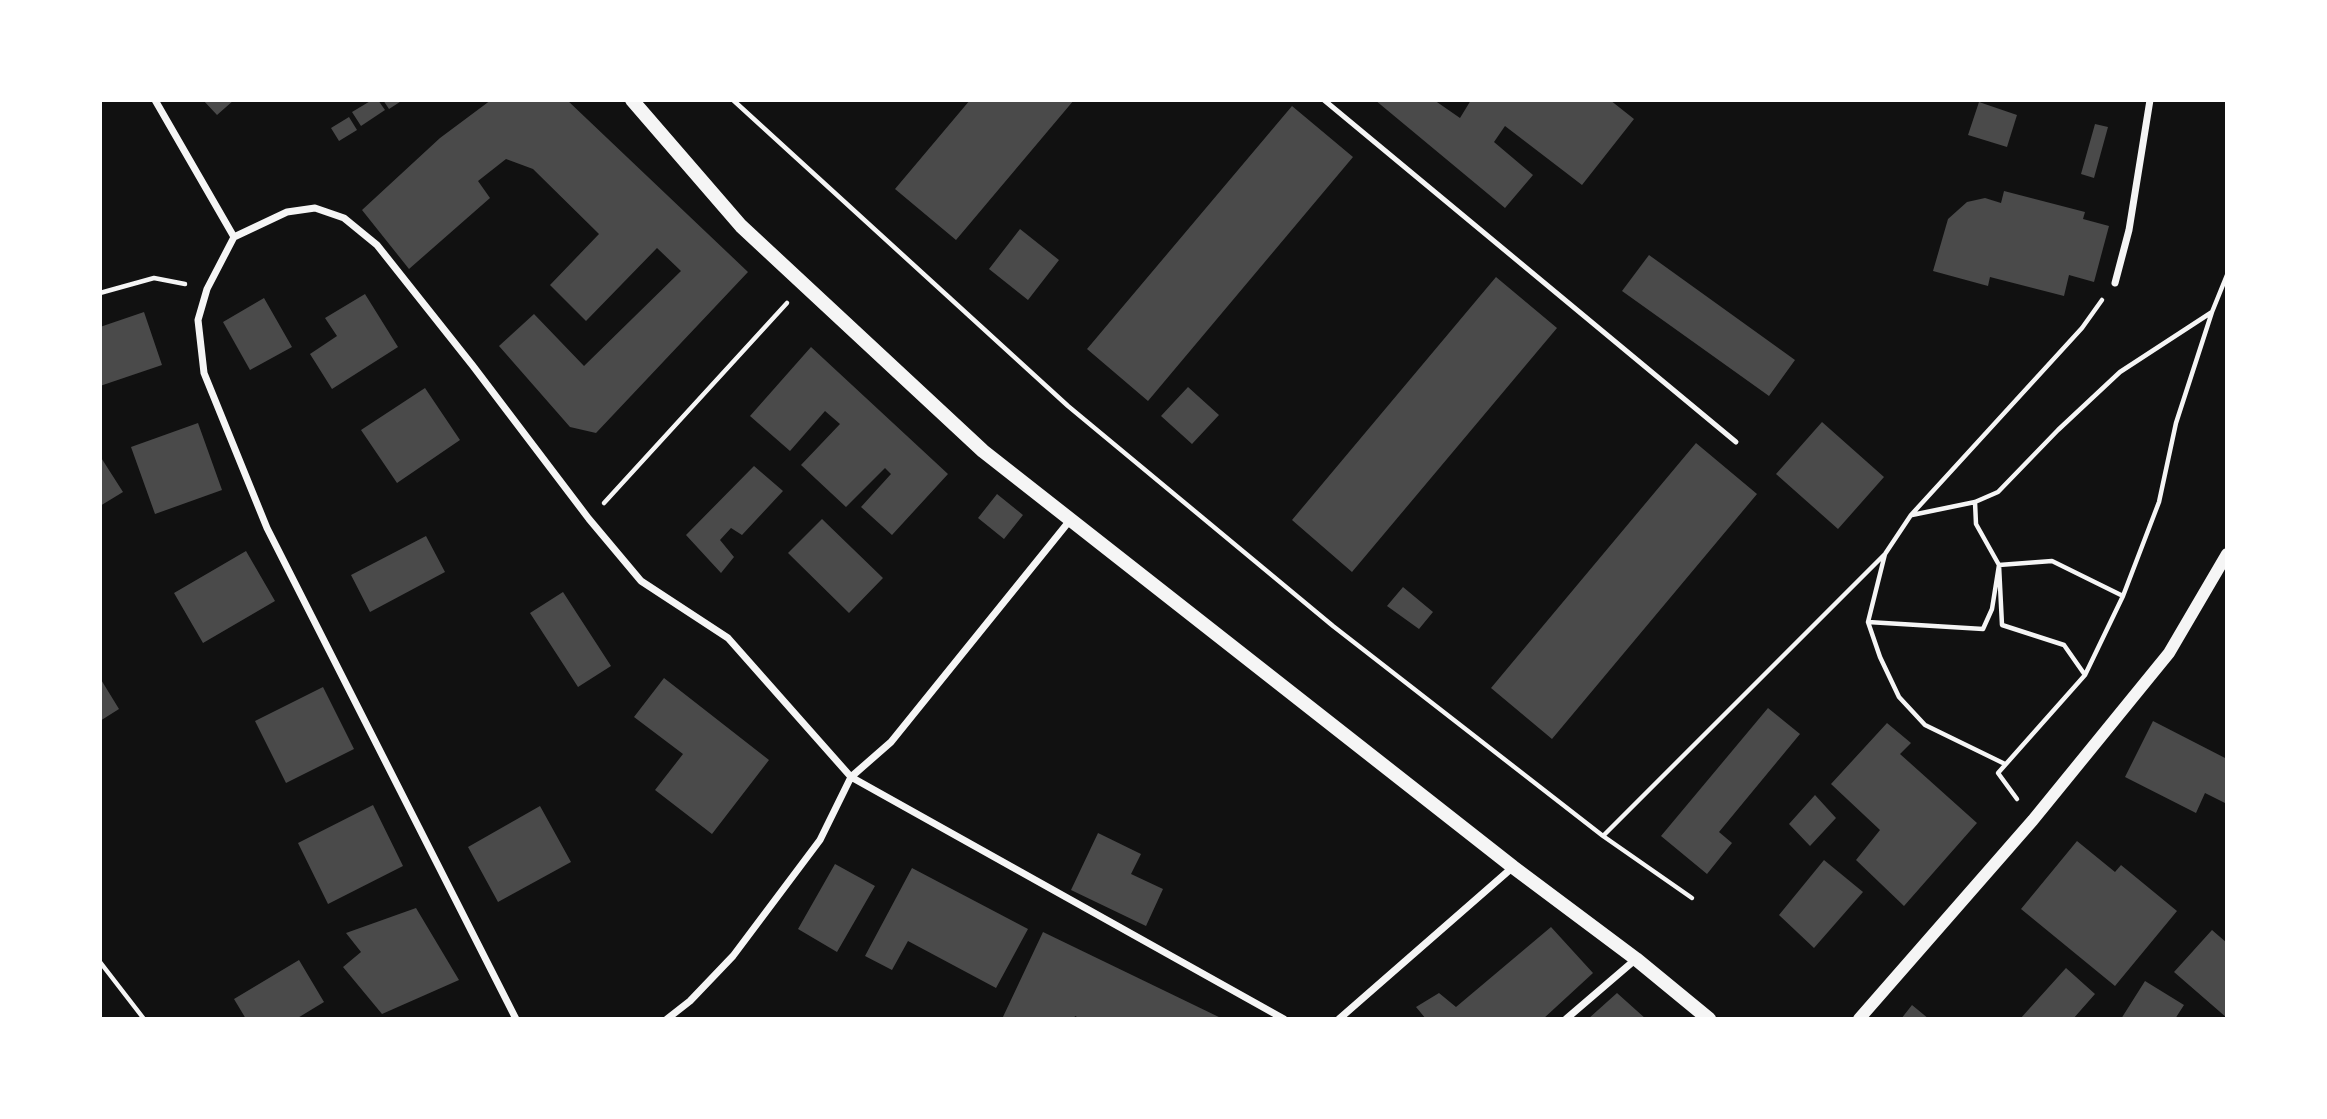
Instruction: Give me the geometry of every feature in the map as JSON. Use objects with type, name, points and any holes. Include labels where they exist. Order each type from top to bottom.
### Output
[{"type":"main road","points":[[632,100],[741,226],[984,451],[1513,867],[1636,959],[1709,1019]]},
{"type":"street","points":[[155,100],[234,237]]},
{"type":"street","points":[[2115,283],[2129,230],[2150,100]]},
{"type":"street","points":[[516,1019],[267,528],[204,373],[198,320],[206,289],[234,237],[287,212],[315,208],[344,218],[377,245],[589,519],[641,581],[728,638],[851,777],[1284,1019]]},
{"type":"street","points":[[667,1019],[690,1001],[733,956],[820,840],[851,777],[891,742],[1071,519]]},
{"type":"street","points":[[1860,1019],[2033,820],[2169,653],[2227,554]]},
{"type":"street","points":[[1339,1019],[1513,867]]},
{"type":"street","points":[[1566,1019],[1636,959]]},
{"type":"lane","points":[[1324,100],[1736,442]]},
{"type":"path","points":[[733,100],[1068,406],[1333,626],[1603,836],[1692,898]]},
{"type":"path","points":[[2033,820],[1998,773],[2085,674],[2123,596],[2159,502],[2176,423],[2212,312],[2227,275]]},
{"type":"path","points":[[100,293],[154,278],[206,289]]},
{"type":"path","points":[[1603,836],[1885,554],[1912,515],[2082,328],[2115,283]]},
{"type":"path","points":[[589,519],[804,284]]},
{"type":"path","points":[[1912,515],[1975,502],[1998,492],[2058,430],[2120,372],[2212,312]]},
{"type":"path","points":[[1975,502],[1976,524],[1999,565],[2002,625],[2064,645],[2085,674]]},
{"type":"path","points":[[1885,554],[1868,622],[1880,657],[1899,697],[1925,725],[2005,764]]},
{"type":"path","points":[[1999,565],[2052,561],[2123,596]]},
{"type":"path","points":[[1868,622],[1983,629],[1992,609],[1999,565]]},
{"type":"path","points":[[100,962],[144,1019]]},
{"type":"building","points":[[203,100],[234,100],[217,115]]},
{"type":"building","points":[[372,100],[378,100],[385,110],[361,126],[352,112]]},
{"type":"building","points":[[383,100],[403,100],[389,109]]},
{"type":"building","points":[[491,100],[567,100],[748,272],[596,433],[570,427],[499,346],[534,314],[584,366],[681,271],[657,248],[586,321],[550,285],[599,234],[533,169],[506,159],[478,181],[490,198],[409,269],[362,210],[440,138]]},
{"type":"building","points":[[970,100],[1074,100],[956,240],[895,189]]},
{"type":"building","points":[[1375,100],[1434,100],[1460,118],[1471,100],[1610,100],[1634,119],[1582,185],[1505,126],[1494,142],[1533,175],[1505,208]]},
{"type":"building","points":[[1979,102],[2017,115],[2007,147],[1968,135]]},
{"type":"building","points":[[1292,106],[1353,157],[1148,401],[1087,349]]},
{"type":"building","points":[[349,117],[357,130],[339,141],[331,128]]},
{"type":"building","points":[[2095,124],[2108,127],[2094,178],[2081,174]]},
{"type":"building","points":[[2004,191],[2085,212],[2083,219],[2109,226],[2094,282],[2069,275],[2064,296],[1990,277],[1988,286],[1933,271],[1948,219],[1967,202],[1985,198],[2001,203]]},
{"type":"building","points":[[1020,229],[1059,260],[1028,300],[989,269]]},
{"type":"building","points":[[1649,255],[1795,360],[1769,396],[1622,291]]},
{"type":"building","points":[[1496,277],[1557,328],[1352,572],[1292,520]]},
{"type":"building","points":[[365,294],[398,347],[332,389],[310,354],[337,336],[325,318]]},
{"type":"building","points":[[264,298],[292,347],[250,370],[223,322]]},
{"type":"building","points":[[144,312],[162,365],[100,386],[100,327]]},
{"type":"building","points":[[811,347],[948,474],[892,535],[861,507],[891,474],[885,468],[846,507],[801,465],[840,424],[825,411],[790,451],[750,416]]},
{"type":"building","points":[[1188,387],[1219,415],[1192,444],[1161,416]]},
{"type":"building","points":[[425,388],[460,440],[397,483],[361,430]]},
{"type":"building","points":[[1822,422],[1884,477],[1838,529],[1776,474]]},
{"type":"building","points":[[198,423],[222,490],[155,514],[131,447]]},
{"type":"building","points":[[1696,443],[1757,494],[1552,739],[1491,688]]},
{"type":"building","points":[[100,456],[123,492],[100,506]]},
{"type":"building","points":[[754,466],[783,491],[742,535],[731,528],[720,540],[734,557],[721,573],[686,535]]},
{"type":"building","points":[[997,494],[1023,515],[1004,539],[978,518]]},
{"type":"building","points":[[822,519],[883,578],[849,613],[788,553]]},
{"type":"building","points":[[426,536],[445,572],[370,612],[351,575]]},
{"type":"building","points":[[246,551],[275,601],[203,643],[174,593]]},
{"type":"building","points":[[1403,587],[1433,612],[1419,629],[1387,606]]},
{"type":"building","points":[[563,592],[611,666],[578,687],[530,613]]},
{"type":"building","points":[[100,678],[119,709],[100,721]]},
{"type":"building","points":[[664,678],[769,760],[712,834],[655,790],[683,754],[634,717]]},
{"type":"building","points":[[323,687],[354,749],[286,783],[255,721]]},
{"type":"building","points":[[1768,708],[1800,734],[1719,832],[1732,843],[1707,874],[1661,836]]},
{"type":"building","points":[[2153,721],[2227,759],[2227,804],[2205,793],[2196,813],[2125,777]]},
{"type":"building","points":[[1887,723],[1911,743],[1900,754],[1977,823],[1904,906],[1856,860],[1880,830],[1831,784]]},
{"type":"building","points":[[1815,795],[1836,818],[1810,846],[1789,824]]},
{"type":"building","points":[[373,805],[403,866],[328,904],[298,843]]},
{"type":"building","points":[[540,806],[571,862],[498,902],[468,847]]},
{"type":"building","points":[[1098,833],[1141,854],[1131,874],[1163,889],[1146,926],[1071,890]]},
{"type":"building","points":[[2077,841],[2115,872],[2121,865],[2177,911],[2115,986],[2021,909]]},
{"type":"building","points":[[1824,860],[1863,892],[1814,948],[1779,915]]},
{"type":"building","points":[[835,864],[875,886],[837,952],[798,929]]},
{"type":"building","points":[[912,868],[1028,929],[996,988],[908,941],[892,970],[865,956]]},
{"type":"building","points":[[416,908],[459,980],[382,1014],[343,967],[361,952],[346,933]]},
{"type":"building","points":[[1551,927],[1593,973],[1543,1019],[1426,1019],[1416,1007],[1439,993],[1456,1007]]},
{"type":"building","points":[[2212,930],[2227,943],[2227,1018],[2174,972]]},
{"type":"building","points":[[1043,932],[1223,1019],[1081,1019],[1075,1016],[1074,1019],[1002,1019]]},
{"type":"building","points":[[299,960],[324,1002],[296,1019],[246,1019],[234,999]]},
{"type":"building","points":[[2066,968],[2095,994],[2073,1019],[2020,1019]]},
{"type":"building","points":[[2145,981],[2184,1005],[2175,1019],[2121,1019]]},
{"type":"building","points":[[1617,993],[1646,1019],[1588,1019]]},
{"type":"building","points":[[1912,1005],[1929,1019],[1901,1019]]}]
